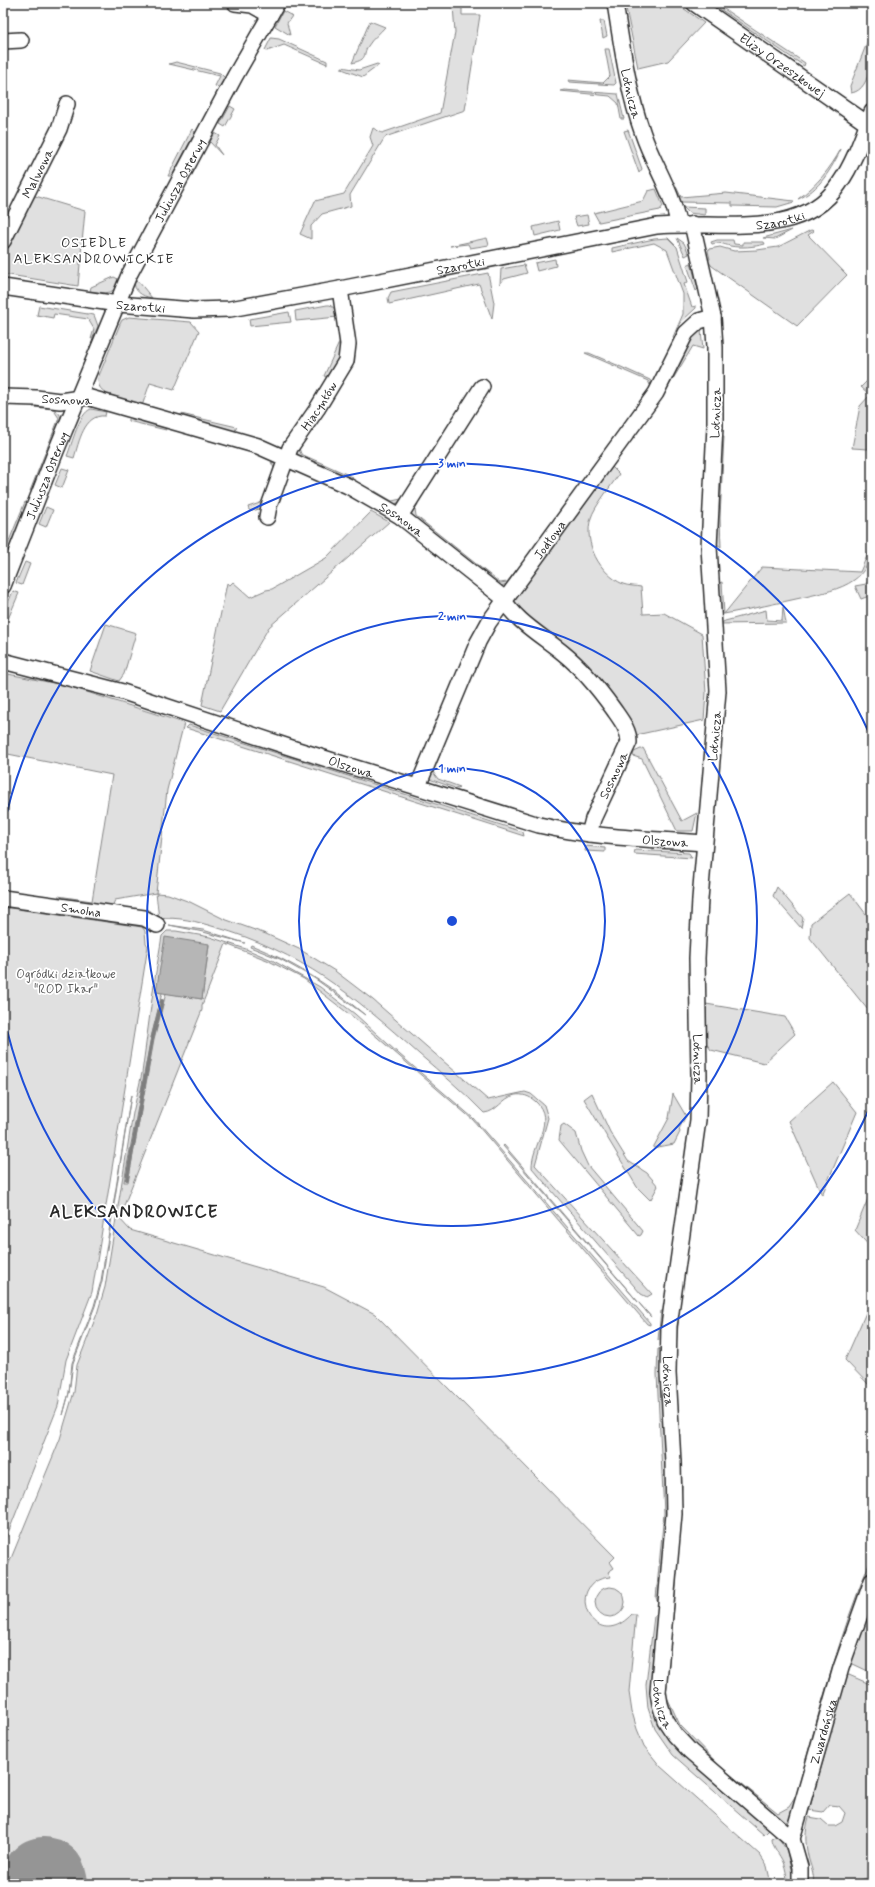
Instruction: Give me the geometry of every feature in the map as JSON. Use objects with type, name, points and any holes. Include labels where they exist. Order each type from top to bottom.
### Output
[{"type":"street","points":[[235,3],[274,9]]},
{"type":"street","name":"Lotnicza","points":[[615,3],[636,115],[650,154],[674,206],[685,224],[713,317],[716,376],[709,547],[718,691],[704,843],[697,958],[699,1068],[698,1120],[669,1326],[668,1372],[674,1514],[658,1692],[665,1720],[675,1735],[690,1751],[792,1839]]},
{"type":"street","name":"Elizy Orzeszkowej","points":[[694,3],[870,121]]},
{"type":"street","name":"Juliusza Osterwy","points":[[3,586],[56,451],[129,275],[235,76],[274,9]]},
{"type":"street","points":[[3,41],[21,40]]},
{"type":"street","name":"Malwowa","points":[[3,241],[59,129],[67,104]]},
{"type":"street","name":"Szarotki","points":[[3,287],[118,304],[194,310],[230,309],[340,289],[657,226],[685,224],[769,224],[786,221],[810,212],[827,200],[839,185],[850,167],[870,121]]},
{"type":"street","name":"Hiacyntów","points":[[267,517],[269,506],[286,457],[346,361],[348,344],[340,289]]},
{"type":"street","name":"Jodłowa","points":[[418,786],[478,642],[489,622],[656,394],[690,327],[699,321],[713,317]]},
{"type":"street","points":[[400,516],[482,387]]},
{"type":"street","name":"Sosnowa","points":[[3,397],[36,398],[60,401],[70,401],[79,398],[102,401],[232,437],[286,457],[348,486],[400,516],[500,596],[508,609],[564,654],[583,672],[608,703],[628,732],[629,742],[593,819],[589,834]]},
{"type":"street","name":"Olszowa","points":[[3,661],[124,692],[539,825],[607,837],[704,843]]},
{"type":"street","name":"Smolna","points":[[3,898],[144,918],[157,925]]},
{"type":"street","name":"Zwardońska","points":[[792,1839],[841,1668],[872,1581]]},
{"type":"street","points":[[792,1839],[800,1867],[800,1884]]},
{"type":"green space","points":[[625,3],[676,3],[704,23],[668,61],[638,68]]},
{"type":"green space","points":[[711,3],[715,3],[805,63],[804,66]]},
{"type":"green space","points":[[453,6],[462,6],[462,15],[480,15],[465,110],[385,137],[350,195],[351,206],[322,214],[311,226],[311,239],[300,234],[315,201],[344,194],[373,146],[370,137],[373,128],[382,133],[440,113],[455,32]]},
{"type":"green space","points":[[283,11],[292,16],[287,23],[290,35],[275,26]]},
{"type":"green space","points":[[370,21],[385,27],[370,43],[363,58],[352,63]]},
{"type":"green space","points":[[600,21],[604,21],[607,36],[603,38]]},
{"type":"green space","points":[[872,30],[872,46],[868,76],[859,90],[851,93],[850,86]]},
{"type":"green space","points":[[271,38],[279,39],[327,61],[327,64],[284,45],[267,51],[265,50]]},
{"type":"green space","points":[[605,49],[609,49],[616,83],[614,85],[569,82],[568,80],[603,83],[610,76]]},
{"type":"green space","points":[[176,62],[220,73],[225,78],[219,87],[215,86],[220,76],[169,64]]},
{"type":"green space","points":[[377,64],[379,65],[363,77],[342,69],[342,67],[359,70]]},
{"type":"green space","points":[[564,90],[618,94],[624,119],[621,119],[618,103],[610,96],[560,91]]},
{"type":"green space","points":[[230,106],[235,109],[225,127],[220,124]]},
{"type":"green space","points":[[192,129],[195,132],[172,176],[168,176]]},
{"type":"green space","points":[[628,130],[642,169],[639,173],[624,131]]},
{"type":"green space","points":[[215,133],[220,136],[215,145],[222,155],[210,142]]},
{"type":"green space","points":[[841,149],[829,171],[818,185],[806,195],[798,199],[822,176]]},
{"type":"green space","points":[[674,182],[681,197],[726,193],[794,202],[777,207],[732,206],[732,203],[681,202],[678,200],[673,188]]},
{"type":"green space","points":[[656,189],[663,206],[660,210],[599,222],[594,213],[643,201],[648,191]]},
{"type":"green space","points":[[32,195],[85,211],[78,286],[3,274],[3,249]]},
{"type":"green space","points":[[683,207],[705,208],[705,215],[689,213]]},
{"type":"green space","points":[[587,215],[589,224],[577,226],[574,217]]},
{"type":"green space","points":[[558,221],[560,230],[535,236],[533,227]]},
{"type":"green space","points":[[792,230],[775,239],[763,238]]},
{"type":"green space","points":[[811,230],[814,231],[808,235],[847,275],[797,326],[712,266],[707,260],[710,259],[709,249],[720,247],[734,251],[778,247]]},
{"type":"green space","points":[[487,238],[489,245],[470,248],[468,244],[450,246]]},
{"type":"green space","points":[[668,238],[677,247],[688,282],[684,284],[692,307],[696,306],[696,308],[681,322],[675,337],[673,337],[683,314],[683,294],[667,250],[654,243],[612,252],[612,248],[654,239]]},
{"type":"green space","points":[[677,238],[684,243],[689,254],[685,256]]},
{"type":"green space","points":[[717,240],[733,240],[734,244],[743,245],[743,242],[764,242],[765,244],[743,247],[719,243],[712,244],[711,242]]},
{"type":"green space","points":[[555,259],[556,266],[537,271],[535,263]]},
{"type":"green space","points":[[691,263],[698,289],[696,291],[687,265]]},
{"type":"green space","points":[[524,265],[527,273],[504,279],[500,284],[501,269]]},
{"type":"green space","points":[[488,273],[494,303],[492,319],[479,284],[389,304],[388,298],[391,292]]},
{"type":"green space","points":[[114,277],[120,280],[115,289],[112,291],[105,293],[90,291],[91,287]]},
{"type":"green space","points":[[134,281],[139,282],[152,298],[139,292],[135,288]]},
{"type":"green space","points":[[330,305],[335,309],[338,307],[340,310],[344,337],[343,353],[334,378],[313,407],[331,379],[324,376],[343,334],[338,317],[296,321],[295,311]]},
{"type":"green space","points":[[39,306],[94,315],[98,326],[93,338],[91,339],[94,329],[88,319],[54,314],[53,318],[37,315]]},
{"type":"green space","points":[[289,312],[291,322],[250,326],[249,319]]},
{"type":"green space","points":[[129,317],[191,322],[199,331],[174,390],[150,383],[142,406],[106,396],[106,393],[101,389],[98,383],[98,378],[120,324],[122,320]]},
{"type":"green space","points":[[697,331],[701,331],[703,349],[693,346],[662,397],[612,467],[619,474],[593,513],[589,528],[589,537],[595,557],[607,573],[623,584],[641,587],[643,614],[664,613],[702,634],[706,693],[704,720],[636,735],[620,706],[512,605],[511,601],[685,343]]},
{"type":"green space","points":[[585,353],[589,353],[617,365],[617,367]]},
{"type":"green space","points":[[619,366],[650,380],[650,385],[648,381],[618,368]]},
{"type":"green space","points":[[872,376],[872,425],[868,430],[868,449],[852,448],[860,406],[870,395],[861,387]]},
{"type":"green space","points":[[33,407],[52,408],[58,412],[61,420],[32,490],[30,491],[59,418],[53,409]]},
{"type":"green space","points":[[91,409],[106,412],[105,416],[92,419],[87,424],[80,437],[74,458],[67,456],[79,422]]},
{"type":"green space","points":[[181,414],[237,427],[234,432],[181,417]]},
{"type":"green space","points":[[128,418],[165,427],[166,430],[128,421]]},
{"type":"green space","points":[[720,436],[724,436],[720,518],[721,547],[715,541]]},
{"type":"green space","points":[[299,448],[301,454],[353,477],[348,479],[297,456],[295,454],[295,449]]},
{"type":"green space","points":[[271,462],[278,465],[263,508],[252,511],[249,510],[248,507],[263,502],[275,470]]},
{"type":"green space","points":[[62,468],[69,470],[62,488],[55,485]]},
{"type":"green space","points":[[375,491],[392,501],[401,499],[398,503],[393,504],[377,495]]},
{"type":"green space","points":[[25,502],[27,503],[7,553],[4,553]]},
{"type":"green space","points":[[418,504],[415,509],[416,516],[500,583],[507,582],[518,568],[508,584],[500,586],[413,517],[410,510],[412,506]]},
{"type":"green space","points":[[46,507],[53,510],[46,527],[39,524]]},
{"type":"green space","points":[[371,512],[389,522],[269,627],[220,711],[202,705],[227,583],[230,585],[233,582],[250,597],[272,589],[326,558]]},
{"type":"green space","points":[[870,549],[868,562],[864,570],[858,577],[843,586],[805,597],[724,614],[762,567],[860,572]]},
{"type":"green space","points":[[25,562],[30,564],[22,585],[16,583]]},
{"type":"green space","points":[[872,576],[872,595],[861,599],[855,586],[866,584]]},
{"type":"green space","points":[[722,582],[724,614],[718,614],[717,584]]},
{"type":"green space","points":[[13,591],[19,593],[3,631],[3,615]]},
{"type":"green space","points":[[783,607],[786,623],[719,624],[766,610],[767,620],[782,621]]},
{"type":"green space","points":[[106,624],[136,633],[124,674],[119,681],[90,671]]},
{"type":"green space","points":[[3,673],[68,686],[184,723],[167,790],[156,893],[115,900],[111,909],[66,901],[58,896],[92,901],[112,775],[3,753]]},
{"type":"green space","points":[[189,725],[523,832],[524,836],[186,728]]},
{"type":"green space","points":[[643,748],[682,821],[697,813],[693,831],[677,831],[642,759],[633,756],[634,752]]},
{"type":"green space","points":[[438,755],[440,755],[433,772],[438,779],[460,787],[458,789],[429,779]]},
{"type":"green space","points":[[586,846],[605,848],[605,852],[585,851]]},
{"type":"green space","points":[[635,850],[689,853],[692,858],[634,854]]},
{"type":"green space","points":[[777,887],[803,918],[801,928],[773,896]]},
{"type":"green space","points":[[156,893],[168,894],[190,902],[224,919],[266,934],[299,949],[335,971],[373,1000],[488,1100],[525,1092],[531,1094],[544,1105],[548,1118],[535,1165],[652,1294],[647,1297],[641,1294],[532,1168],[544,1117],[541,1109],[535,1101],[526,1096],[515,1095],[506,1099],[489,1112],[484,1113],[372,1013],[325,978],[274,949],[246,937],[195,921],[173,918],[159,919]]},
{"type":"green space","points":[[850,893],[872,922],[872,1015],[810,938],[811,923]]},
{"type":"green space","name":"Ogródki działkowe \"ROD Ikar\"","points":[[3,907],[142,927],[145,931],[146,943],[148,946],[92,1292],[66,1360],[58,1406],[3,1546]]},
{"type":"green space","points":[[169,925],[203,930],[245,943],[203,932]]},
{"type":"green space","points":[[167,931],[176,931],[210,937],[246,949],[272,960],[320,987],[355,1014],[473,1118],[650,1323],[650,1325],[647,1324],[473,1120],[363,1025],[304,979],[267,960],[226,944],[202,1005],[202,1010],[119,1218],[130,1230],[324,1287],[375,1314],[615,1557],[610,1562],[614,1568],[608,1572],[611,1577],[596,1581],[588,1590],[585,1601],[588,1613],[595,1622],[605,1627],[618,1625],[632,1614],[636,1614],[629,1692],[632,1712],[644,1746],[660,1766],[760,1855],[767,1866],[771,1884],[3,1884],[3,1578],[60,1439],[74,1392],[77,1365],[97,1314],[105,1287],[133,1113],[142,1073],[162,936]],"holes":[[[209,945],[202,999],[166,993],[154,1040],[128,1182],[124,1182],[150,1042],[162,993]]]},
{"type":"green space","points":[[251,945],[282,959],[311,975],[365,1015],[314,978],[280,959],[250,947]]},
{"type":"green space","points":[[706,1004],[785,1017],[795,1034],[764,1063],[711,1050],[706,1043]]},
{"type":"green space","points":[[833,1082],[857,1112],[822,1195],[789,1121]]},
{"type":"green space","points":[[592,1093],[610,1132],[628,1161],[647,1173],[658,1186],[650,1200],[637,1187],[584,1099]]},
{"type":"green space","points":[[673,1094],[686,1116],[679,1129],[680,1132],[674,1144],[653,1148],[669,1118]]},
{"type":"green space","points":[[131,1095],[102,1281],[95,1306],[73,1363],[69,1393],[72,1363],[94,1306],[101,1281]]},
{"type":"green space","points":[[564,1124],[576,1133],[581,1151],[588,1166],[643,1231],[641,1235],[639,1236],[559,1140],[561,1126]]},
{"type":"green space","points":[[504,1145],[651,1317],[503,1146]]},
{"type":"green space","points":[[872,1189],[872,1249],[855,1230]]},
{"type":"green space","points":[[872,1299],[872,1388],[845,1360]]},
{"type":"green space","points":[[661,1311],[665,1312],[662,1341],[658,1340]]},
{"type":"green space","points":[[677,1315],[679,1315],[675,1356],[682,1485],[676,1586],[666,1695],[680,1725],[720,1766],[778,1813],[789,1807],[796,1796],[839,1645],[872,1557],[872,1570],[858,1604],[791,1818],[785,1823],[778,1820],[676,1729],[664,1699],[673,1363]]},
{"type":"green space","points":[[658,1349],[661,1349],[668,1514],[659,1603],[656,1598],[664,1513],[657,1374]]},
{"type":"green space","points":[[610,1587],[621,1591],[625,1602],[621,1613],[610,1617],[599,1613],[595,1602],[599,1591]]},
{"type":"green space","points":[[872,1597],[872,1673],[851,1663]]},
{"type":"green space","points":[[658,1613],[654,1702],[771,1828],[764,1835],[673,1755],[655,1729],[648,1708],[646,1685],[654,1616]]},
{"type":"green space","points":[[849,1675],[872,1685],[872,1876],[850,1884],[813,1884],[813,1873],[808,1856],[806,1841],[809,1817],[821,1819],[829,1826],[835,1826],[842,1822],[845,1813],[839,1806],[829,1805],[823,1812],[809,1810],[828,1743],[843,1679]]},
{"type":"green space","points":[[777,1835],[787,1851],[794,1884],[787,1884],[782,1859],[773,1845],[772,1839]]},
{"type":"shaded area","points":[[165,937],[209,944],[202,999],[156,992]]},
{"type":"waterway","points":[[127,1179],[152,1040],[162,1001]]},
{"type":"runway","points":[[44,1880],[45,1884]]},
{"type":"district","name":"OSIEDLE ALEKSANDROWICKIE","points":[[94,250]]},
{"type":"district","name":"ALEKSANDROWICE","points":[[134,1211]]}]
